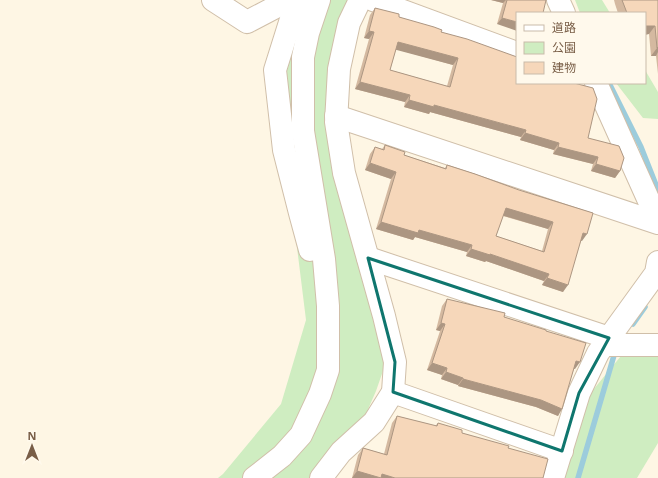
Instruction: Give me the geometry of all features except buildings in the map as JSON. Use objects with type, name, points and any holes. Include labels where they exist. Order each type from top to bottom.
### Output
[{"type":"street","points":[[212,0],[247,22],[288,0]]},
{"type":"street","points":[[297,0],[275,70],[284,150],[300,213],[328,306]]},
{"type":"street","points":[[254,478],[282,456],[301,434],[320,394],[328,370],[328,306],[324,259],[303,131],[303,57],[308,33],[319,0]]},
{"type":"street","points":[[321,478],[341,452],[374,422],[393,392],[395,362],[344,173],[336,122],[339,69],[349,23],[360,0]]},
{"type":"street","points":[[373,0],[516,53]]},
{"type":"street","points":[[558,0],[564,12]]},
{"type":"street","points":[[596,84],[658,222]]},
{"type":"street","points":[[336,116],[658,222]]},
{"type":"street","points":[[368,258],[606,342],[658,345]]},
{"type":"street","points":[[554,478],[579,393],[598,353],[656,273],[658,262]]},
{"type":"street","points":[[393,392],[562,451]]},
{"type":"highlighted area","points":[[368,258],[609,338],[579,393],[562,451],[393,392],[395,362]]},
{"type":"green space","points":[[296,0],[363,0],[340,63],[344,173],[391,348],[376,391],[355,439],[321,478],[218,478],[223,474],[281,404],[306,320],[275,70]]},
{"type":"green space","points":[[575,0],[602,0],[609,12],[580,12]]},
{"type":"green space","points":[[646,72],[658,92],[658,119],[643,118],[617,84],[646,84]]},
{"type":"green space","points":[[630,345],[658,347],[658,443],[637,478],[562,478],[584,401]]},
{"type":"waterway","points":[[610,84],[641,147],[658,190]]},
{"type":"waterway","points":[[633,324],[645,307]]},
{"type":"waterway","points":[[578,478],[615,352]]}]
